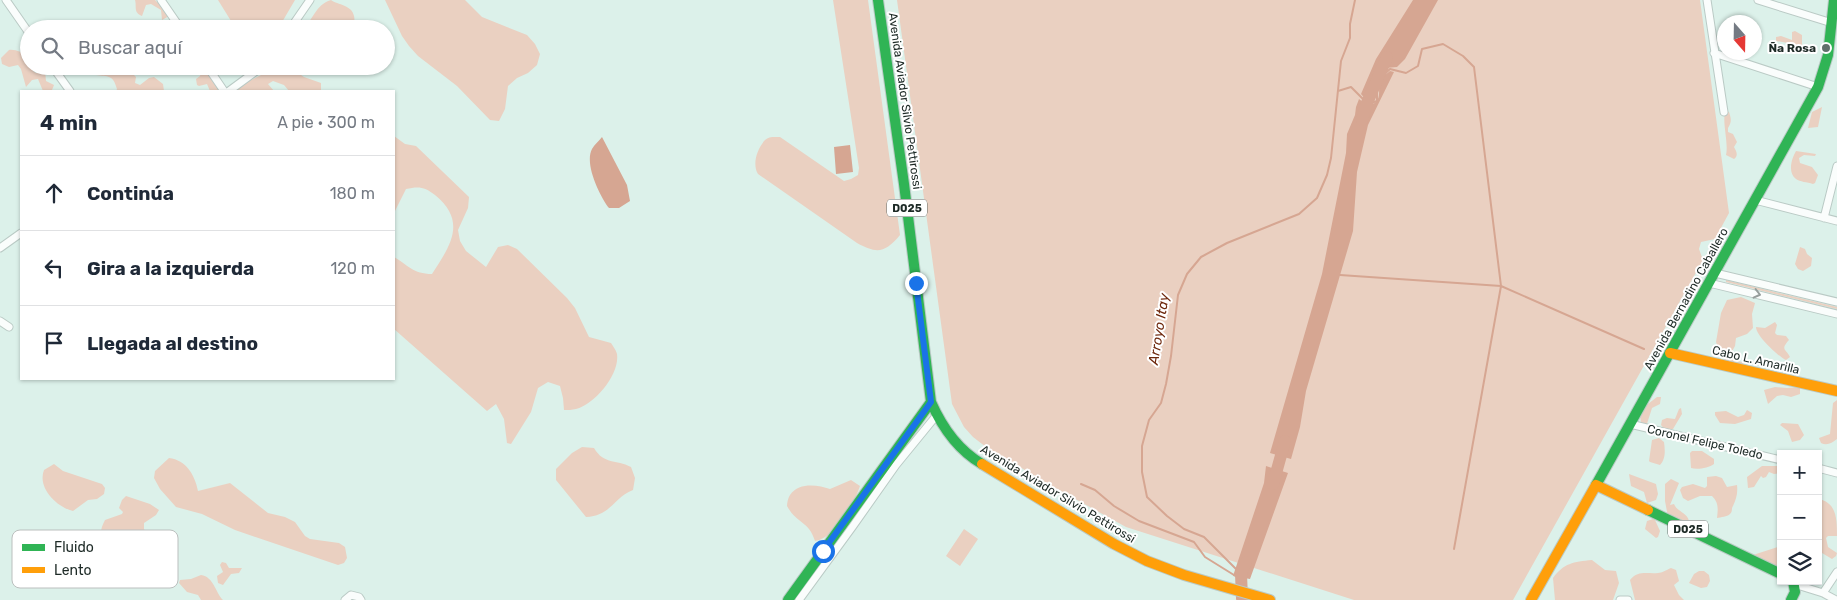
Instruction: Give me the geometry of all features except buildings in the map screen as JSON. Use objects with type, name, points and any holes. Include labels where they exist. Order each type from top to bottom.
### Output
[{"type":"main road","name":"Avenida Aviador Silvio Pettirossi","points":[[878,0],[904,184],[931,402],[936,416],[956,445],[975,460],[1114,544],[1147,561],[1184,575],[1265,599]]},
{"type":"main road","name":"Avenida Bernadino Caballero","points":[[1531,600],[1818,87],[1826,65],[1834,0]]},
{"type":"main road","name":"Cabo L. Amarilla","points":[[1670,353],[1837,391]]},
{"type":"main road","points":[[788,600],[931,402]]},
{"type":"main road","name":"D025","points":[[1596,485],[1777,572]]},
{"type":"main road","points":[[1791,600],[1795,592],[1794,585]]},
{"type":"street","points":[[6,0],[20,20]]},
{"type":"street","points":[[161,0],[175,20]]},
{"type":"street","points":[[296,20],[310,0]]},
{"type":"street","points":[[1707,0],[1724,112]]},
{"type":"street","points":[[1758,0],[1832,23]]},
{"type":"street","points":[[1714,53],[1818,87]]},
{"type":"street","points":[[58,75],[69,90]]},
{"type":"street","points":[[213,75],[223,90]]},
{"type":"street","points":[[230,90],[251,75]]},
{"type":"street","points":[[1824,218],[1837,166]]},
{"type":"street","points":[[1755,200],[1837,221]]},
{"type":"street","points":[[0,248],[20,234]]},
{"type":"street","points":[[1715,273],[1837,302]]},
{"type":"street","points":[[1709,283],[1837,314]]},
{"type":"street","points":[[0,322],[9,327]]},
{"type":"street","points":[[799,600],[896,465],[936,416]]},
{"type":"street","name":"Coronel Felipe Toledo","points":[[1630,424],[1777,459]]},
{"type":"street","points":[[1822,469],[1837,473]]},
{"type":"street","points":[[1823,593],[1837,572]]},
{"type":"street","points":[[1800,585],[1836,600]]},
{"type":"street","points":[[345,600],[351,595],[359,597],[361,600]]},
{"type":"street","points":[[1620,600],[1628,600]]},
{"type":"shaded area","points":[[135,0],[155,0],[169,16],[162,20],[161,10],[151,4],[146,5],[142,16],[136,11]]},
{"type":"shaded area","points":[[218,0],[295,0],[283,20],[230,20]]},
{"type":"shaded area","points":[[331,0],[351,10],[354,20],[310,20],[321,5]]},
{"type":"shaded area","points":[[385,0],[465,0],[482,17],[527,35],[535,44],[540,54],[537,65],[508,86],[505,109],[499,121],[490,120],[457,86],[418,56],[402,36]]},
{"type":"shaded area","points":[[833,0],[868,0],[900,235],[890,245],[880,250],[870,249],[857,243],[758,174],[755,166],[756,157],[765,140],[772,137],[780,137],[844,181],[858,175],[859,168]]},
{"type":"shaded area","points":[[897,0],[1700,0],[1729,213],[1715,239],[1701,242],[1699,249],[1703,260],[1513,600],[1354,600],[1126,527],[1050,485],[986,447],[973,437],[964,427],[952,404]]},
{"type":"shaded area","points":[[1413,0],[1438,0],[1405,59],[1397,67],[1385,68],[1374,80],[1375,99],[1368,102],[1361,94],[1376,59]]},
{"type":"shaded area","points":[[1795,31],[1802,35],[1802,45],[1800,48],[1788,49],[1788,43],[1776,41],[1776,37],[1781,36],[1792,40],[1792,32]]},
{"type":"shaded area","points":[[9,50],[20,52],[20,68],[18,65],[9,67],[2,64],[1,58]]},
{"type":"shaded area","points":[[1390,71],[1394,72],[1368,125],[1357,172],[1353,231],[1306,391],[1300,427],[1291,459],[1270,453],[1322,274],[1346,153],[1347,134],[1359,99],[1368,106],[1376,102],[1379,96],[1380,79]]},
{"type":"shaded area","points":[[23,75],[45,75],[46,81],[54,85],[52,90],[43,90],[38,79],[32,80],[26,87]]},
{"type":"shaded area","points":[[96,75],[134,75],[136,77],[135,83],[140,85],[149,78],[154,77],[163,84],[164,90],[116,90],[114,81],[107,76]]},
{"type":"shaded area","points":[[209,75],[219,90],[210,90],[207,84],[197,85],[196,79],[200,76]]},
{"type":"shaded area","points":[[261,75],[301,75],[321,83],[321,90],[288,90],[284,85],[273,81],[268,84],[273,90],[235,90]]},
{"type":"shaded area","points":[[1822,107],[1818,127],[1808,128],[1812,112]]},
{"type":"shaded area","points":[[1726,111],[1729,112],[1731,118],[1728,132],[1733,134],[1737,142],[1734,147],[1737,154],[1734,159],[1726,155],[1727,144],[1724,120]]},
{"type":"shaded area","points":[[395,137],[405,144],[416,146],[469,197],[468,208],[458,230],[460,241],[466,251],[486,267],[498,247],[508,245],[517,249],[567,298],[575,308],[589,337],[611,343],[617,354],[615,370],[598,395],[583,406],[572,410],[564,410],[560,386],[548,382],[538,388],[531,412],[511,444],[507,443],[504,419],[496,404],[487,411],[395,330],[395,258],[415,271],[432,274],[445,253],[453,233],[451,214],[435,195],[422,188],[406,189],[395,211]]},
{"type":"shaded area","points":[[602,137],[627,185],[630,201],[619,208],[609,208],[601,196],[591,171],[590,155],[594,146]]},
{"type":"shaded area","points":[[850,145],[853,172],[836,174],[834,147]]},
{"type":"shaded area","points":[[1796,151],[1816,154],[1815,156],[1804,155],[1799,158],[1800,163],[1812,167],[1818,175],[1815,183],[1800,181],[1793,176],[1791,165]]},
{"type":"shaded area","points":[[1800,247],[1805,249],[1812,258],[1811,266],[1803,271],[1798,269],[1795,264]]},
{"type":"shaded area","points":[[1726,280],[1837,307],[1837,309],[1726,282]]},
{"type":"shaded area","points":[[1741,297],[1755,303],[1752,314],[1753,328],[1747,334],[1736,338],[1735,346],[1730,355],[1734,361],[1743,362],[1747,366],[1729,368],[1716,342],[1721,313],[1727,300]]},
{"type":"shaded area","points":[[1775,322],[1777,325],[1775,333],[1786,336],[1789,340],[1784,348],[1790,357],[1786,360],[1768,346],[1757,331],[1756,327],[1765,328]]},
{"type":"shaded area","points":[[1775,387],[1800,387],[1800,394],[1791,397],[1777,396],[1768,404],[1764,390]]},
{"type":"shaded area","points":[[1657,397],[1661,397],[1660,404],[1652,408],[1646,427],[1641,423],[1640,415],[1644,407]]},
{"type":"shaded area","points":[[1837,400],[1837,439],[1829,444],[1823,444],[1819,438],[1830,434],[1833,403]]},
{"type":"shaded area","points":[[1681,408],[1682,414],[1673,429],[1665,430],[1661,425],[1662,420],[1667,418],[1675,419]]},
{"type":"shaded area","points":[[1747,410],[1752,413],[1751,419],[1735,424],[1720,423],[1715,415],[1715,412],[1726,411],[1738,417],[1744,415]]},
{"type":"shaded area","points":[[1782,423],[1798,424],[1804,435],[1800,440],[1792,442],[1788,431],[1780,425]]},
{"type":"shaded area","points":[[1659,438],[1664,442],[1665,451],[1660,465],[1649,461],[1652,440]]},
{"type":"shaded area","points":[[582,447],[594,448],[602,457],[631,467],[635,478],[633,490],[626,493],[607,510],[594,516],[586,517],[556,480],[556,469],[572,453]]},
{"type":"shaded area","points":[[1692,451],[1702,451],[1714,459],[1714,464],[1709,467],[1691,468],[1690,453]]},
{"type":"shaded area","points":[[169,458],[175,459],[189,469],[195,479],[198,491],[230,483],[268,513],[285,517],[295,522],[305,536],[310,539],[339,543],[345,547],[347,558],[344,563],[338,565],[235,530],[202,514],[176,507],[160,489],[154,478],[155,471]]},
{"type":"shaded area","points":[[54,464],[63,471],[102,484],[105,488],[104,494],[97,499],[88,500],[73,511],[67,509],[50,496],[43,483],[44,470]]},
{"type":"shaded area","points":[[1266,466],[1288,473],[1250,579],[1233,576],[1264,483]]},
{"type":"shaded area","points":[[1762,466],[1777,466],[1777,474],[1769,472],[1766,477],[1763,478],[1761,476],[1754,487],[1748,488],[1747,477]]},
{"type":"shaded area","points":[[1629,474],[1656,484],[1658,494],[1656,500],[1647,503],[1644,492],[1631,486]]},
{"type":"shaded area","points":[[1716,476],[1722,478],[1727,487],[1737,485],[1731,513],[1717,518],[1717,504],[1712,496],[1700,496],[1688,501],[1683,498],[1680,490],[1682,487],[1693,484],[1705,488],[1707,486],[1707,477]]},
{"type":"shaded area","points":[[1671,479],[1679,483],[1670,505],[1674,504],[1688,518],[1689,521],[1687,523],[1668,517],[1665,501],[1665,484]]},
{"type":"shaded area","points":[[851,480],[860,486],[848,511],[830,534],[815,541],[809,529],[794,516],[787,506],[790,495],[803,486],[820,486],[830,489]]},
{"type":"shaded area","points":[[126,496],[150,504],[159,510],[156,515],[144,523],[145,530],[102,530],[105,520],[122,514],[123,512],[119,508]]},
{"type":"shaded area","points":[[1822,500],[1829,504],[1836,518],[1837,536],[1828,536],[1826,538],[1828,547],[1837,553],[1832,559],[1822,553]]},
{"type":"shaded area","points":[[1653,519],[1660,531],[1656,538],[1645,529],[1647,521]]},
{"type":"shaded area","points":[[964,529],[978,539],[960,566],[946,556]]},
{"type":"shaded area","points":[[1777,547],[1777,569],[1757,568],[1749,565],[1753,555]]},
{"type":"shaded area","points":[[1592,560],[1605,570],[1616,571],[1619,583],[1613,600],[1555,600],[1553,578],[1557,573],[1570,564]]},
{"type":"shaded area","points":[[222,562],[226,563],[229,568],[242,568],[239,573],[231,574],[223,585],[218,583],[217,576],[223,572],[220,565]]},
{"type":"shaded area","points":[[1671,568],[1676,570],[1679,581],[1674,585],[1684,600],[1635,600],[1630,580],[1633,577],[1643,573],[1660,573]]},
{"type":"shaded area","points":[[1704,571],[1709,575],[1710,581],[1707,587],[1701,588],[1689,583],[1694,574]]},
{"type":"shaded area","points":[[201,575],[212,582],[223,600],[201,600],[198,595],[187,592],[179,583],[180,580],[191,579]]},
{"type":"waterway","name":"Arroyo Itay","points":[[1237,570],[1204,537],[1184,529],[1147,497],[1142,472],[1142,446],[1149,420],[1161,403],[1166,384],[1178,295],[1187,274],[1201,257],[1227,243],[1299,214],[1317,198],[1327,175],[1331,158],[1341,61],[1350,38],[1350,24],[1355,0]]},
{"type":"waterway","points":[[1338,91],[1351,87],[1368,104],[1377,101],[1377,81],[1390,69],[1406,73],[1418,66],[1422,49],[1443,44],[1463,56],[1474,67],[1501,286],[1644,349]]},
{"type":"waterway","name":"Arroyo Itay","points":[[1362,120],[1367,103],[1387,57]]},
{"type":"waterway","points":[[1340,275],[1501,286],[1454,549]]},
{"type":"waterway","name":"Arroyo Itay","points":[[1273,484],[1285,441]]},
{"type":"waterway","points":[[1081,484],[1095,490],[1114,506],[1139,521],[1194,542],[1205,557],[1242,580]]},
{"type":"waterway","name":"Arroyo Itay","points":[[1245,600],[1242,598],[1241,574],[1246,562]]},
{"type":"traffic: fast","points":[[878,0],[904,184],[931,402],[940,420],[958,445],[982,464]]},
{"type":"traffic: fast","points":[[1596,485],[1818,87],[1828,55],[1834,0]]},
{"type":"traffic: fast","points":[[788,600],[931,402]]},
{"type":"traffic: fast","points":[[1648,510],[1777,572]]},
{"type":"traffic: fast","points":[[1791,600],[1795,592],[1794,585]]},
{"type":"traffic: slow","points":[[1670,353],[1837,391]]},
{"type":"traffic: slow","points":[[982,464],[1114,544],[1147,561],[1184,575],[1270,600]]},
{"type":"traffic: slow","points":[[1531,600],[1596,485],[1648,510]]},
{"type":"place","name":"Ña Rosa","points":[[1826,48]]},
{"type":"route","points":[[823,551],[931,402],[916,283]]}]
